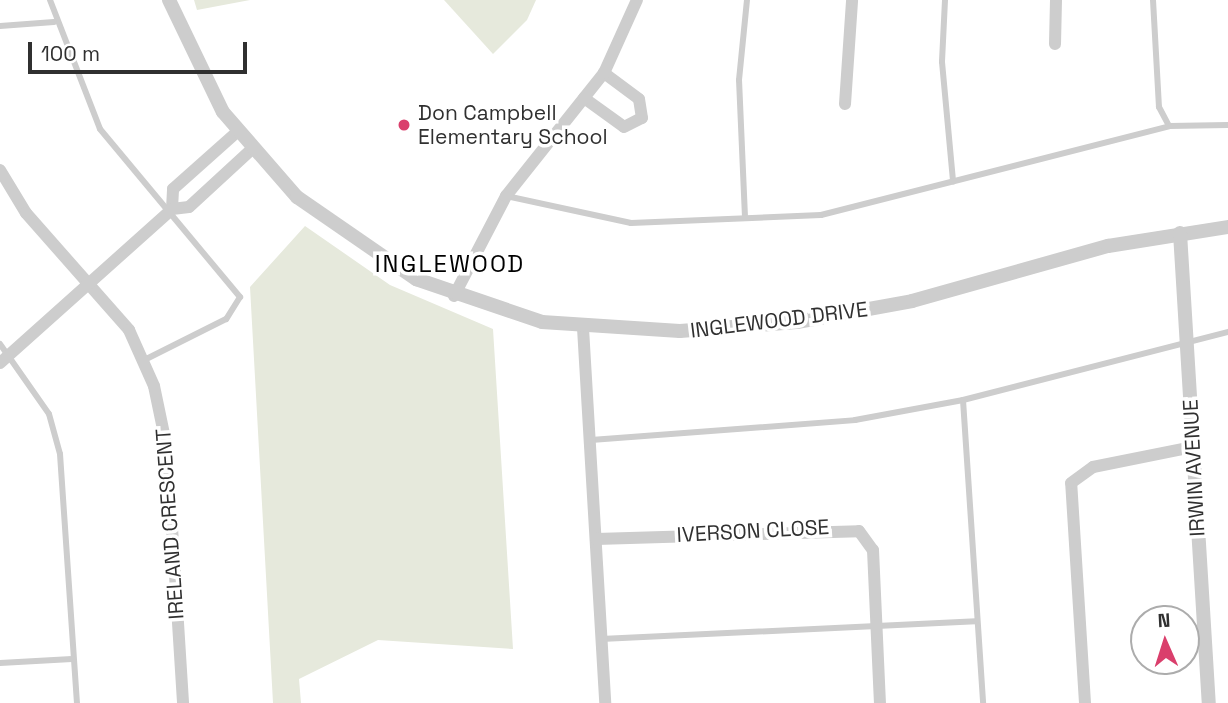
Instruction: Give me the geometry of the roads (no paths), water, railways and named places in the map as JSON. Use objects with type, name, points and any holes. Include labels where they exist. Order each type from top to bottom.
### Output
[{"type":"street","name":"INGLEWOOD DRIVE","points":[[169,0],[200,76],[238,131],[252,149],[341,233],[454,296],[583,328],[680,331],[809,320],[1180,233],[1228,227]]},
{"type":"street","points":[[454,296],[506,196],[604,73],[637,0]]},
{"type":"street","points":[[845,104],[852,0]]},
{"type":"street","points":[[1055,44],[1056,0]]},
{"type":"street","points":[[584,98],[624,127],[642,118],[639,99],[604,73]]},
{"type":"street","points":[[169,211],[173,189],[238,131]]},
{"type":"street","points":[[5,359],[169,211],[189,207],[252,149]]},
{"type":"street","name":"IRELAND CRESCENT","points":[[0,170],[26,213],[87,283],[144,360],[167,447],[183,703]]},
{"type":"street","name":"IRWIN AVENUE","points":[[1180,233],[1209,703]]},
{"type":"street","points":[[583,328],[605,703]]},
{"type":"street","points":[[1085,703],[1071,483],[1093,467],[1192,447]]},
{"type":"street","name":"IVERSON CLOSE","points":[[596,539],[859,531],[873,550],[880,703]]},
{"type":"lane","points":[[50,0],[54,22],[100,129],[240,297],[239,306],[144,360]]},
{"type":"lane","points":[[745,217],[739,80],[747,0]]},
{"type":"lane","points":[[945,0],[942,62],[953,181]]},
{"type":"lane","points":[[1153,0],[1159,107],[1169,126]]},
{"type":"lane","points":[[0,26],[54,22]]},
{"type":"lane","points":[[506,196],[631,223],[821,215],[1169,126],[1228,125]]},
{"type":"lane","points":[[590,440],[791,427],[963,400],[1186,338],[1228,332]]},
{"type":"lane","points":[[0,344],[5,359],[49,414],[60,454],[77,703]]},
{"type":"lane","points":[[963,400],[983,703]]},
{"type":"lane","points":[[601,639],[976,621]]},
{"type":"lane","points":[[0,663],[72,659]]},
{"type":"place","name":"Don Campbell Elementary School","points":[[404,125]]},
{"type":"district","name":"INGLEWOOD","points":[[450,264]]}]
